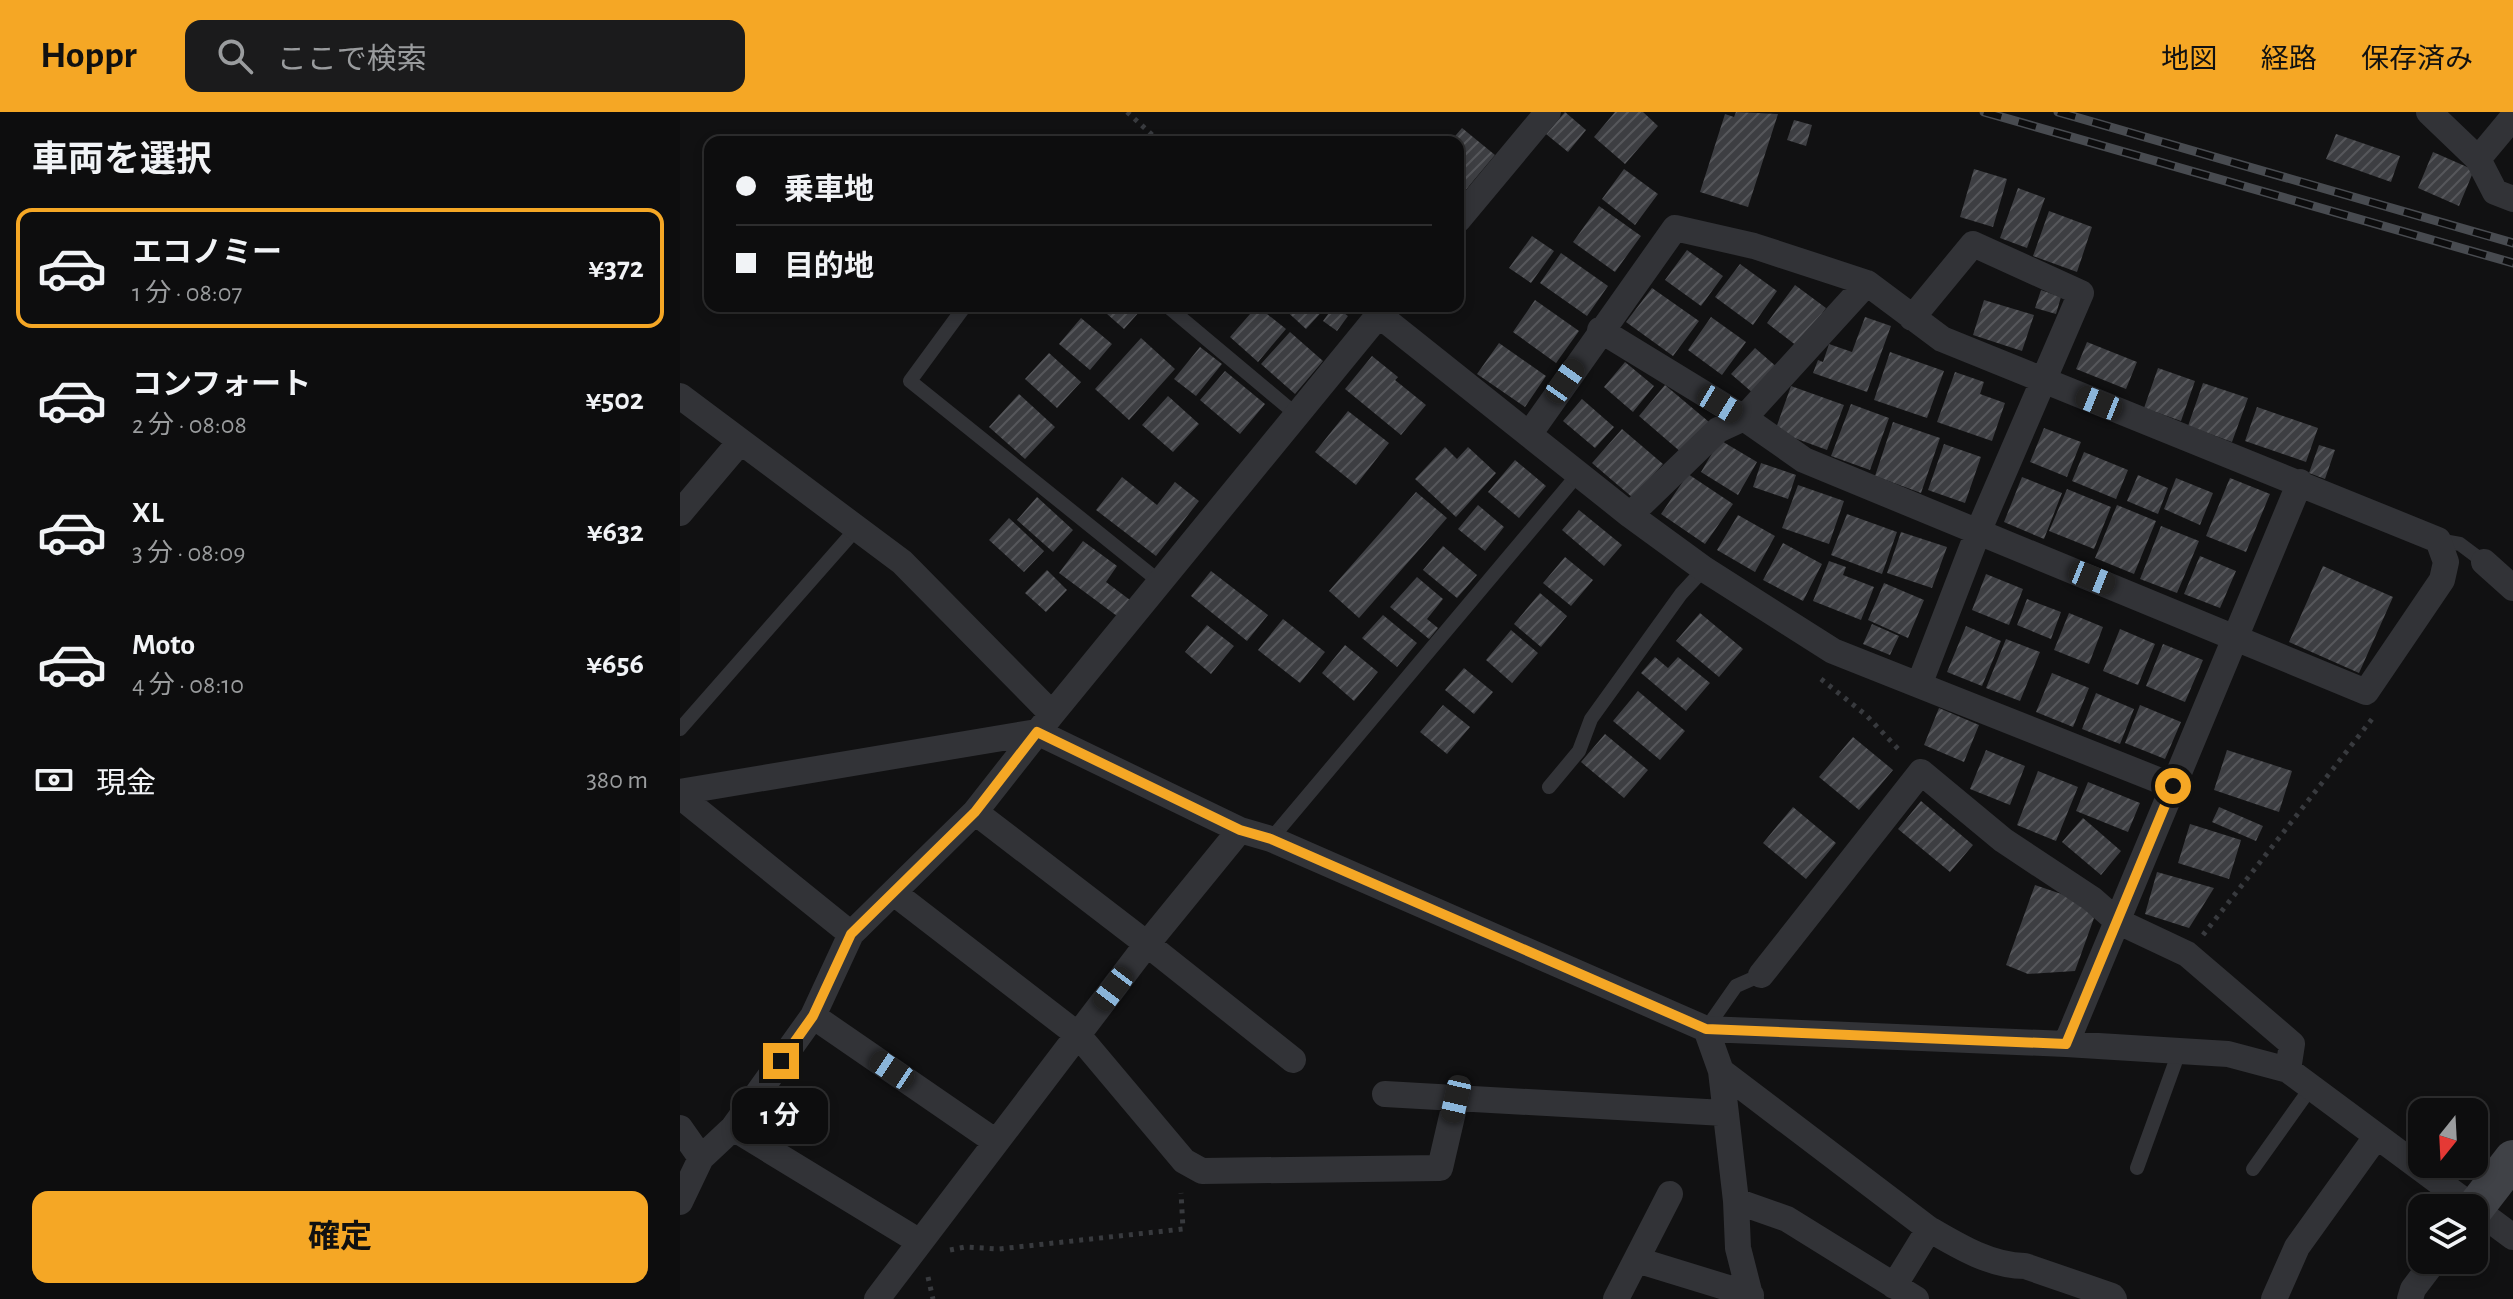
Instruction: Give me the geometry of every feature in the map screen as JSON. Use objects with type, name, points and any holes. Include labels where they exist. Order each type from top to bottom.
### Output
[{"type":"street","points":[[1464,213],[1548,112]]},
{"type":"street","points":[[2429,112],[2478,159],[2495,192],[2513,199]]},
{"type":"street","points":[[2478,159],[2513,117]]},
{"type":"street","points":[[1530,433],[1600,330],[1675,228],[1754,246],[1867,283],[1942,339],[2438,540],[2446,562],[2442,580],[2366,692],[1804,460],[1744,418],[1600,330]]},
{"type":"street","points":[[1912,318],[1973,244],[2081,293],[1978,532],[1919,685]]},
{"type":"street","points":[[1630,515],[1718,430],[1744,418],[1867,283]]},
{"type":"street","points":[[680,1202],[701,1158],[733,1128],[813,1016],[851,934],[975,812],[1380,312]]},
{"type":"street","points":[[1384,312],[1630,515],[1704,569],[1833,651],[2173,786]]},
{"type":"street","points":[[680,396],[902,562],[1045,723],[1240,830],[1271,839],[1706,1029],[2228,1054],[2288,1070],[2454,1194]]},
{"type":"street","points":[[680,513],[740,442]]},
{"type":"street","points":[[2066,1044],[2300,482]]},
{"type":"street","points":[[2484,562],[2513,588]]},
{"type":"street","points":[[680,794],[1045,723]]},
{"type":"street","points":[[1761,975],[1921,772],[2003,840],[2092,899],[2117,921],[2187,954],[2292,1044],[2288,1070]]},
{"type":"street","points":[[680,794],[851,934]]},
{"type":"street","points":[[975,812],[1293,1060]]},
{"type":"street","points":[[877,1299],[1147,944],[1240,830]]},
{"type":"street","points":[[894,893],[1078,1035],[1184,1161],[1202,1171],[1440,1168],[1456,1099]]},
{"type":"street","points":[[813,1016],[996,1142]]},
{"type":"street","points":[[1706,1029],[1721,1071],[1736,1201],[1738,1248],[1751,1297]]},
{"type":"street","points":[[1721,1071],[1929,1229],[1965,1250],[2013,1266],[2025,1266],[2114,1299]]},
{"type":"street","points":[[1385,1094],[1724,1113]]},
{"type":"street","points":[[680,1128],[701,1158]]},
{"type":"street","points":[[733,1128],[920,1242]]},
{"type":"street","points":[[2274,1299],[2297,1247],[2376,1137]]},
{"type":"street","points":[[2486,1194],[2513,1159]]},
{"type":"street","points":[[1616,1299],[1670,1194]]},
{"type":"street","points":[[1736,1201],[1787,1219],[1905,1292],[1929,1229]]},
{"type":"street","points":[[2488,1219],[2513,1237]]},
{"type":"street","points":[[1637,1260],[1751,1297]]},
{"type":"street","points":[[2410,1299],[2424,1274]]},
{"type":"lane","points":[[961,312],[910,381],[1160,582]]},
{"type":"lane","points":[[1174,312],[1297,415]]},
{"type":"lane","points":[[1271,839],[1579,473]]},
{"type":"lane","points":[[680,729],[857,528]]},
{"type":"lane","points":[[2438,540],[2460,544],[2484,562]]},
{"type":"lane","points":[[1549,787],[1579,751],[1591,719],[1681,594],[1704,569]]},
{"type":"lane","points":[[1706,1029],[1736,986],[1761,975]]},
{"type":"lane","points":[[2137,1168],[2179,1052]]},
{"type":"lane","points":[[2253,1169],[2310,1089]]},
{"type":"path","points":[[1127,112],[1153,136]]},
{"type":"path","points":[[1812,672],[1866,715],[1921,772]]},
{"type":"path","points":[[2187,954],[2376,714]]},
{"type":"path","points":[[920,1242],[939,1252],[965,1247],[999,1249],[1183,1229],[1181,1181],[1184,1161]]},
{"type":"building","points":[[1565,112],[1586,130],[1568,152],[1546,134]]},
{"type":"building","points":[[1615,112],[1643,112],[1658,126],[1625,164],[1594,137]]},
{"type":"building","points":[[1736,112],[1778,114],[1748,207],[1700,192],[1725,114],[1734,117]]},
{"type":"building","points":[[1794,120],[1812,125],[1806,146],[1787,140]]},
{"type":"building","points":[[1462,128],[1495,155],[1464,192],[1464,136],[1455,136]]},
{"type":"building","points":[[2336,134],[2400,156],[2391,182],[2326,159]]},
{"type":"building","points":[[2433,152],[2474,170],[2459,206],[2418,188]]},
{"type":"building","points":[[1624,169],[1658,194],[1635,225],[1602,199]]},
{"type":"building","points":[[1974,169],[2007,179],[1993,227],[1960,217]]},
{"type":"building","points":[[2018,188],[2045,198],[2027,248],[2000,238]]},
{"type":"building","points":[[1599,206],[1641,236],[1615,272],[1573,242]]},
{"type":"building","points":[[2049,211],[2092,227],[2077,272],[2033,256]]},
{"type":"building","points":[[1532,236],[1554,251],[1531,283],[1509,268]]},
{"type":"building","points":[[1687,250],[1723,276],[1701,306],[1665,280]]},
{"type":"building","points":[[1561,253],[1608,286],[1587,316],[1540,283]]},
{"type":"building","points":[[1740,264],[1777,291],[1753,325],[1715,297]]},
{"type":"building","points":[[1795,285],[1826,308],[1797,346],[1767,323]]},
{"type":"building","points":[[1652,288],[1699,321],[1673,356],[1626,322]]},
{"type":"building","points":[[2041,290],[2061,297],[2056,314],[2035,308]]},
{"type":"building","points":[[1535,300],[1579,331],[1556,363],[1513,332]]},
{"type":"building","points":[[1984,300],[2034,315],[2022,351],[1973,335]]},
{"type":"building","points":[[1105,312],[1139,312],[1124,329]]},
{"type":"building","points":[[1252,312],[1265,312],[1286,329],[1258,362],[1230,337]]},
{"type":"building","points":[[1288,312],[1322,312],[1306,329]]},
{"type":"building","points":[[1330,312],[1342,312],[1348,316],[1337,331],[1323,321]]},
{"type":"building","points":[[1711,317],[1746,342],[1722,375],[1688,350]]},
{"type":"building","points":[[1865,317],[1891,326],[1867,392],[1813,373],[1818,360],[1823,362],[1829,344],[1852,352]]},
{"type":"building","points":[[1081,318],[1112,344],[1090,370],[1059,344]]},
{"type":"building","points":[[1290,332],[1323,361],[1295,394],[1261,364]]},
{"type":"building","points":[[1141,338],[1175,369],[1129,420],[1095,389]]},
{"type":"building","points":[[2087,342],[2137,362],[2126,389],[2076,369]]},
{"type":"building","points":[[1499,343],[1546,376],[1525,407],[1477,374]]},
{"type":"building","points":[[1200,347],[1222,364],[1196,396],[1174,379]]},
{"type":"building","points":[[1755,348],[1778,368],[1754,394],[1731,374]]},
{"type":"building","points":[[1890,352],[1944,371],[1927,418],[1874,400]]},
{"type":"building","points":[[1049,353],[1081,382],[1057,408],[1025,379]]},
{"type":"building","points":[[1372,356],[1426,405],[1401,435],[1345,389]]},
{"type":"building","points":[[1625,362],[1654,386],[1633,412],[1604,387]]},
{"type":"building","points":[[2158,368],[2195,381],[2181,421],[2144,408]]},
{"type":"building","points":[[1225,371],[1265,404],[1240,434],[1200,400]]},
{"type":"building","points":[[1955,372],[1984,382],[1980,394],[2005,403],[1992,441],[1937,422]]},
{"type":"building","points":[[2203,383],[2248,398],[2232,442],[2188,426]]},
{"type":"building","points":[[1665,385],[1709,422],[1682,453],[1639,416]]},
{"type":"building","points":[[1791,386],[1844,405],[1827,450],[1775,431]]},
{"type":"building","points":[[1019,394],[1055,427],[1025,459],[989,427]]},
{"type":"building","points":[[1168,396],[1199,424],[1173,452],[1142,425]]},
{"type":"building","points":[[1582,399],[1614,427],[1595,448],[1563,421]]},
{"type":"building","points":[[1851,404],[1889,418],[1870,470],[1831,456]]},
{"type":"building","points":[[2257,407],[2318,428],[2306,462],[2245,441]]},
{"type":"building","points":[[1348,411],[1389,443],[1356,485],[1315,452]]},
{"type":"building","points":[[1893,422],[1940,438],[1921,493],[1875,476]]},
{"type":"building","points":[[2044,428],[2081,442],[2067,477],[2030,462]]},
{"type":"building","points":[[1622,429],[1663,464],[1633,498],[1592,463]]},
{"type":"building","points":[[1720,440],[1757,462],[1738,495],[1701,472]]},
{"type":"building","points":[[1944,444],[1981,457],[1965,503],[1928,490]]},
{"type":"building","points":[[2319,445],[2335,450],[2325,479],[2309,473]]},
{"type":"building","points":[[1445,447],[1457,459],[1468,447],[1496,473],[1456,517],[1415,479]]},
{"type":"building","points":[[2084,452],[2128,470],[2116,499],[2072,481]]},
{"type":"building","points":[[1515,460],[1546,486],[1519,518],[1488,492]]},
{"type":"building","points":[[1761,463],[1796,475],[1788,499],[1753,487]]},
{"type":"building","points":[[1688,474],[1733,504],[1705,544],[1661,514]]},
{"type":"building","points":[[2138,475],[2168,488],[2158,514],[2127,501]]},
{"type":"building","points":[[1122,477],[1157,505],[1175,482],[1199,501],[1156,556],[1096,510]]},
{"type":"building","points":[[2022,477],[2062,493],[2044,539],[2004,522]]},
{"type":"building","points":[[2176,478],[2213,493],[2200,525],[2164,509]]},
{"type":"building","points":[[2230,478],[2270,494],[2246,552],[2206,536]]},
{"type":"building","points":[[1798,485],[1844,501],[1829,544],[1782,528]]},
{"type":"building","points":[[2067,489],[2111,507],[2094,549],[2049,531]]},
{"type":"building","points":[[1416,492],[1447,518],[1359,618],[1329,591]]},
{"type":"building","points":[[1037,497],[1073,530],[1053,552],[1017,520]]},
{"type":"building","points":[[1478,505],[1504,527],[1485,551],[1458,529]]},
{"type":"building","points":[[2117,505],[2156,521],[2134,574],[2095,558]]},
{"type":"building","points":[[1579,510],[1622,545],[1604,566],[1562,530]]},
{"type":"building","points":[[1847,514],[1897,532],[1882,574],[1831,555]]},
{"type":"building","points":[[1738,515],[1775,536],[1755,572],[1717,550]]},
{"type":"building","points":[[1009,518],[1044,551],[1024,572],[989,540]]},
{"type":"building","points":[[2161,526],[2199,541],[2177,593],[2140,579]]},
{"type":"building","points":[[1901,532],[1947,547],[1932,588],[1887,573]]},
{"type":"building","points":[[1083,541],[1117,566],[1106,582],[1130,600],[1117,616],[1059,573]]},
{"type":"building","points":[[1783,543],[1822,564],[1803,601],[1763,580]]},
{"type":"building","points":[[1443,546],[1477,575],[1457,598],[1423,570]]},
{"type":"building","points":[[2200,556],[2236,571],[2220,608],[2184,594]]},
{"type":"building","points":[[1565,557],[1593,580],[1571,606],[1543,583]]},
{"type":"building","points":[[1829,561],[1846,567],[1843,575],[1874,587],[1861,620],[1813,601]]},
{"type":"building","points":[[2323,566],[2393,597],[2359,673],[2289,642]]},
{"type":"building","points":[[1047,570],[1067,590],[1046,612],[1025,593]]},
{"type":"building","points":[[1211,571],[1268,615],[1247,641],[1191,596]]},
{"type":"building","points":[[1986,574],[2023,589],[2009,625],[1972,610]]},
{"type":"building","points":[[1417,577],[1443,599],[1427,619],[1438,628],[1429,639],[1390,607]]},
{"type":"building","points":[[1884,583],[1924,600],[1908,638],[1868,620]]},
{"type":"building","points":[[1540,593],[1567,616],[1541,647],[1514,624]]},
{"type":"building","points":[[2027,599],[2061,612],[2051,639],[2017,625]]},
{"type":"building","points":[[1700,613],[1743,649],[1719,677],[1676,641]]},
{"type":"building","points":[[2069,613],[2103,627],[2089,664],[2054,650]]},
{"type":"building","points":[[1383,615],[1417,643],[1397,667],[1362,638]]},
{"type":"building","points":[[1283,619],[1325,652],[1300,683],[1258,650]]},
{"type":"building","points":[[1872,624],[1899,636],[1890,655],[1863,644]]},
{"type":"building","points":[[1207,625],[1234,646],[1211,674],[1185,652]]},
{"type":"building","points":[[1966,626],[2001,641],[1982,686],[1947,672]]},
{"type":"building","points":[[2120,629],[2155,644],[2138,685],[2103,671]]},
{"type":"building","points":[[1511,630],[1538,653],[1512,683],[1486,660]]},
{"type":"building","points":[[2006,639],[2040,652],[2020,701],[1986,688]]},
{"type":"building","points":[[2163,644],[2203,660],[2185,702],[2146,686]]},
{"type":"building","points":[[1345,645],[1378,672],[1354,701],[1322,673]]},
{"type":"building","points":[[1655,657],[1668,668],[1678,657],[1710,683],[1686,711],[1641,673]]},
{"type":"building","points":[[1464,668],[1493,692],[1474,714],[1445,690]]},
{"type":"building","points":[[2052,673],[2089,688],[2073,727],[2036,712]]},
{"type":"building","points":[[1638,691],[1685,731],[1660,760],[1613,721]]},
{"type":"building","points":[[2096,693],[2134,709],[2120,744],[2082,729]]},
{"type":"building","points":[[1443,705],[1470,727],[1447,754],[1420,732]]},
{"type":"building","points":[[2140,705],[2181,722],[2165,759],[2125,743]]},
{"type":"building","points":[[1939,708],[1979,725],[1964,762],[1924,745]]},
{"type":"building","points":[[1605,734],[1648,770],[1624,798],[1581,762]]},
{"type":"building","points":[[1853,737],[1893,770],[1859,810],[1819,777]]},
{"type":"building","points":[[1986,750],[2025,766],[2010,805],[1970,789]]},
{"type":"building","points":[[2227,750],[2292,771],[2279,812],[2214,790]]},
{"type":"building","points":[[2038,771],[2078,787],[2056,841],[2017,825]]},
{"type":"building","points":[[2088,782],[2140,803],[2128,832],[2076,811]]},
{"type":"building","points":[[1921,801],[1973,845],[1950,872],[1898,829]]},
{"type":"building","points":[[1793,807],[1836,843],[1806,879],[1763,843]]},
{"type":"building","points":[[2219,807],[2263,826],[2256,841],[2212,822]]},
{"type":"building","points":[[2083,818],[2121,851],[2101,875],[2062,842]]},
{"type":"building","points":[[2190,824],[2241,840],[2229,879],[2178,863]]},
{"type":"building","points":[[2157,872],[2214,888],[2189,928],[2145,914]]},
{"type":"building","points":[[2035,885],[2079,900],[2094,918],[2075,971],[2028,974],[2006,965]]},
{"type":"railway","points":[[1984,112],[2513,263]]},
{"type":"railway","points":[[2058,112],[2513,243]]},
{"type":"route","points":[[781,1061],[813,1016],[851,934],[975,812],[1037,732],[1240,830],[1271,839],[1706,1029],[2066,1044],[2173,786]]}]
